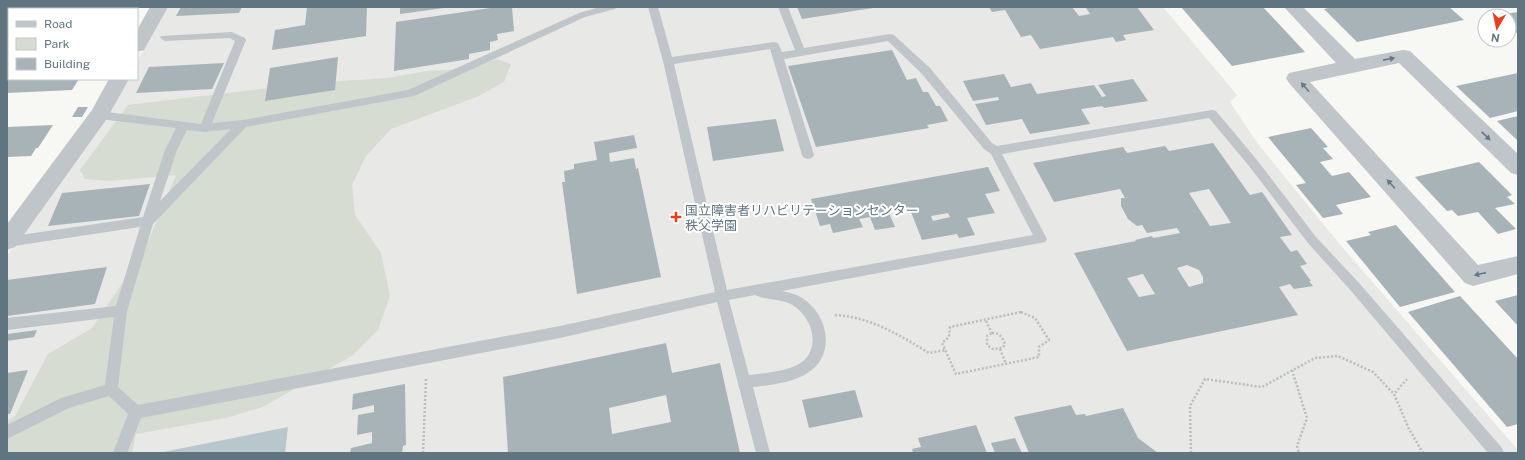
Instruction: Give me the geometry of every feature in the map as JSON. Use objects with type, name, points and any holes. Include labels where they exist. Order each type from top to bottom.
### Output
[{"type":"street","points":[[138,44],[159,7]]},
{"type":"street","points":[[1293,7],[1350,66]]},
{"type":"street","points":[[1518,167],[1403,56],[1296,78],[1474,276],[1518,265]]},
{"type":"street","points":[[7,241],[99,115],[118,80]]},
{"type":"lane","points":[[99,115],[204,128],[243,124],[410,93],[582,15],[612,7]]},
{"type":"lane","points":[[653,7],[668,61],[722,296],[763,453]]},
{"type":"lane","points":[[782,7],[801,52]]},
{"type":"lane","points":[[165,38],[232,36],[241,40],[204,128]]},
{"type":"lane","points":[[136,412],[560,332],[751,290],[1041,239],[995,151],[988,146],[926,71],[890,37],[778,56]]},
{"type":"lane","points":[[668,61],[774,44],[808,155]]},
{"type":"lane","points":[[995,151],[1212,114],[1253,163],[1312,240],[1356,288],[1497,453]]},
{"type":"lane","points":[[7,241],[148,221],[243,124]]},
{"type":"lane","points":[[111,389],[121,311],[171,150],[183,126]]},
{"type":"lane","points":[[744,382],[788,374],[803,368],[817,353],[821,337],[814,316],[798,302],[776,295],[751,290]]},
{"type":"lane","points":[[7,324],[121,311]]},
{"type":"lane","points":[[111,389],[136,412]]},
{"type":"lane","points":[[7,432],[66,403],[111,389]]},
{"type":"lane","points":[[120,453],[136,412]]},
{"type":"path","points":[[1021,312],[1028,313],[1038,320],[1048,340],[1039,346],[1039,357],[956,374],[946,350],[942,343],[949,340],[951,334],[950,327],[986,321],[1021,312]]},
{"type":"path","points":[[814,316],[838,315],[861,318],[885,327],[929,353],[946,350]]},
{"type":"path","points":[[986,321],[992,333]]},
{"type":"path","points":[[992,333],[997,333],[1003,338],[1005,345],[1000,349],[993,349],[987,345],[987,336],[992,333]]},
{"type":"path","points":[[1000,349],[1006,364]]},
{"type":"path","points":[[1191,453],[1190,406],[1205,379],[1262,387],[1315,358],[1338,356],[1373,372],[1394,394],[1409,429],[1423,453]]},
{"type":"path","points":[[423,453],[426,358]]},
{"type":"path","points":[[1394,394],[1420,363]]},
{"type":"path","points":[[1292,370],[1307,418],[1297,446],[1299,453]]},
{"type":"shaded area","name":"国立障害者リハビリテーションセンター 秩父学園","points":[[167,7],[1163,7],[1237,95],[1230,102],[1258,144],[1337,241],[1518,450],[1518,453],[7,453],[7,256],[126,80],[138,80],[138,59]]},
{"type":"shaded area","points":[[288,427],[285,453],[158,453]]},
{"type":"green space","points":[[497,59],[511,64],[504,82],[479,96],[391,129],[366,156],[352,185],[355,215],[381,253],[390,296],[378,330],[353,355],[263,407],[226,418],[136,434],[132,453],[7,453],[7,421],[15,416],[48,354],[92,328],[144,251],[176,175],[109,181],[85,179],[80,170],[128,105],[310,83],[388,78],[427,71],[467,69]]},
{"type":"building","points":[[7,7],[40,7],[8,8],[7,37]]},
{"type":"building","points":[[181,7],[242,7],[239,13],[176,16]]},
{"type":"building","points":[[307,7],[367,7],[366,36],[272,50],[275,30],[305,25]]},
{"type":"building","points":[[400,7],[444,7],[444,8],[400,14]]},
{"type":"building","points":[[497,7],[512,7],[514,31],[497,34],[498,40],[490,42],[490,50],[469,54],[469,59],[394,71],[396,22]]},
{"type":"building","points":[[797,7],[873,7],[873,8],[802,19]]},
{"type":"building","points":[[989,7],[1072,7],[1079,16],[1090,14],[1086,8],[1137,7],[1154,30],[1123,35],[1126,40],[1116,42],[1113,37],[1040,49],[1031,35],[1021,37],[1005,10],[992,12]]},
{"type":"building","points":[[1181,7],[1263,7],[1305,52],[1232,66]]},
{"type":"building","points":[[1333,7],[1449,7],[1464,20],[1357,42],[1324,9]]},
{"type":"building","points":[[1518,12],[1518,34],[1517,33]]},
{"type":"building","points":[[892,50],[907,80],[916,78],[923,92],[928,92],[936,106],[940,106],[948,121],[927,125],[929,128],[816,147],[788,66]]},
{"type":"building","points":[[7,56],[8,80],[78,80],[72,90],[7,93]]},
{"type":"building","points":[[338,57],[335,90],[265,101],[270,68]]},
{"type":"building","points":[[224,63],[212,89],[136,93],[149,67]]},
{"type":"building","points":[[1518,73],[1518,111],[1490,118],[1456,86]]},
{"type":"building","points":[[1004,74],[1011,87],[1031,83],[1037,94],[1094,85],[1102,97],[1106,96],[1098,85],[1133,79],[1148,101],[1104,108],[1102,106],[1081,109],[1090,124],[1030,134],[1022,119],[986,125],[975,104],[999,100],[998,97],[973,101],[963,81]]},
{"type":"building","points":[[78,107],[88,107],[82,117],[72,117]]},
{"type":"building","points":[[1518,116],[1518,141],[1497,121]]},
{"type":"building","points":[[776,119],[784,151],[713,161],[707,127]]},
{"type":"building","points":[[53,125],[31,156],[7,157],[7,127]]},
{"type":"building","points":[[1311,128],[1328,147],[1323,148],[1333,159],[1320,162],[1332,176],[1349,172],[1371,197],[1336,205],[1343,214],[1323,218],[1296,185],[1306,183],[1268,137]]},
{"type":"building","points":[[634,135],[637,148],[609,153],[610,162],[634,158],[636,169],[638,168],[661,277],[577,294],[562,182],[565,182],[564,171],[574,169],[574,164],[597,160],[594,142]]},
{"type":"building","points":[[1213,143],[1250,195],[1262,192],[1292,235],[1280,237],[1291,252],[1297,250],[1307,264],[1300,266],[1313,286],[1294,289],[1290,284],[1279,287],[1298,315],[1127,351],[1074,253],[1136,241],[1135,240],[1152,236],[1153,238],[1180,233],[1177,228],[1147,233],[1142,225],[1137,226],[1128,219],[1121,206],[1121,198],[1125,198],[1120,189],[1054,202],[1033,163],[1123,147],[1127,153],[1165,146],[1169,151]],"holes":[[[1209,189],[1231,223],[1210,226],[1189,193]],[[1187,265],[1199,270],[1203,277],[1203,283],[1189,287],[1177,268]],[[1143,274],[1155,294],[1139,297],[1127,278]]]},
{"type":"building","points":[[1479,162],[1512,195],[1507,197],[1515,204],[1495,208],[1516,229],[1498,234],[1478,212],[1458,216],[1452,210],[1447,211],[1415,177]]},
{"type":"building","points":[[988,167],[1000,191],[985,194],[995,213],[967,218],[975,235],[959,238],[957,234],[922,240],[909,207],[888,211],[895,227],[875,230],[870,217],[859,219],[863,227],[833,233],[830,224],[820,226],[811,199]],"holes":[[[948,213],[950,217],[933,221],[931,216]]]},
{"type":"building","points":[[150,184],[139,216],[48,226],[62,193]]},
{"type":"building","points":[[1396,225],[1455,292],[1400,307],[1346,241],[1371,235],[1368,232]]},
{"type":"building","points":[[107,267],[95,304],[7,316],[7,280]]},
{"type":"building","points":[[1518,295],[1518,326],[1495,301]]},
{"type":"building","points":[[1460,296],[1518,359],[1518,424],[1507,427],[1408,312]]},
{"type":"building","points":[[37,330],[34,337],[7,341],[7,334]]},
{"type":"building","points":[[666,343],[672,373],[720,363],[740,453],[508,453],[503,377]],"holes":[[[666,395],[671,422],[612,434],[609,408]]]},
{"type":"building","points":[[28,370],[10,414],[7,414],[7,373]]},
{"type":"building","points":[[405,384],[406,445],[403,446],[402,453],[350,453],[351,448],[372,443],[372,432],[357,435],[358,415],[374,412],[374,405],[352,410],[353,394]]},
{"type":"building","points":[[855,390],[863,417],[809,428],[802,400]]},
{"type":"building","points":[[1071,405],[1076,415],[1085,414],[1086,416],[1123,408],[1138,438],[1158,453],[1029,453],[1014,417]]},
{"type":"building","points":[[976,425],[987,453],[913,453],[912,449],[921,447],[918,438]]},
{"type":"building","points":[[1015,438],[1022,453],[995,453],[991,443]]},
{"type":"place","name":"国立障害者リハビリテーションセンター 秩父学園","points":[[676,217]]}]
